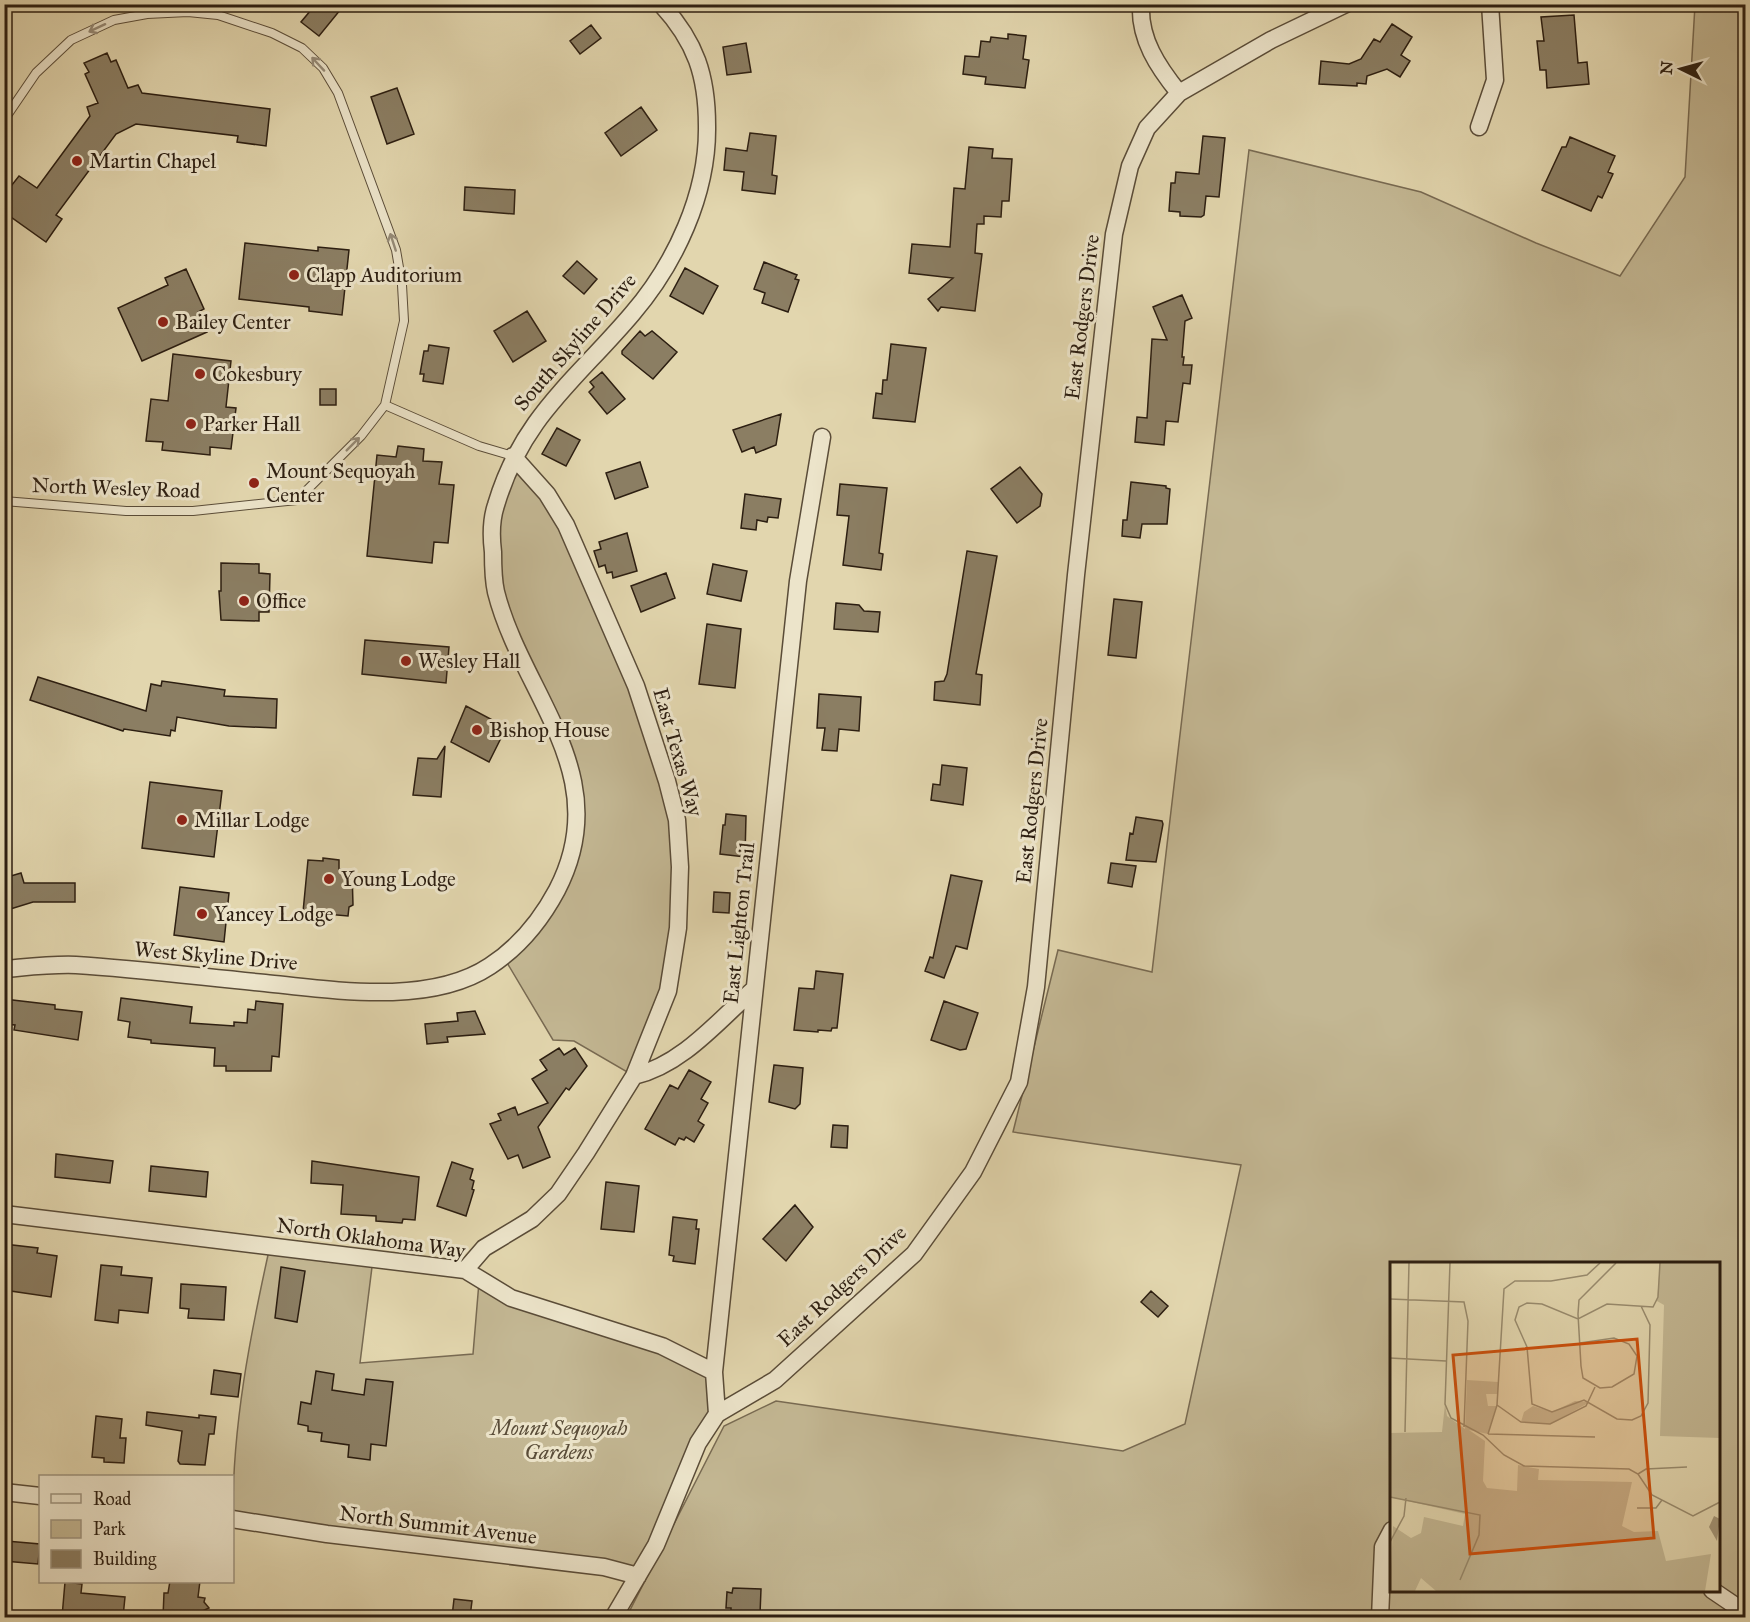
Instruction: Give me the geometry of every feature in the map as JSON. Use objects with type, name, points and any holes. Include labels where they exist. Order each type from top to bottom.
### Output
[{"type":"street","name":"South Skyline Drive","points":[[422,988],[457,981],[488,968],[520,942],[546,911],[565,874],[575,834],[576,801],[571,769],[560,735],[508,627],[495,589],[491,535],[494,509],[513,456],[547,406],[633,314],[662,275],[682,236],[697,192],[708,141],[707,102],[701,65],[679,24],[661,4]]},
{"type":"street","points":[[1142,4],[1140,20],[1155,62],[1179,93]]},
{"type":"street","name":"East Rodgers Drive","points":[[613,1617],[656,1545],[698,1443],[717,1414],[775,1380],[914,1254],[974,1172],[1019,1082],[1036,987],[1076,574],[1114,234],[1130,166],[1147,128],[1179,93],[1271,40],[1346,4]]},
{"type":"street","points":[[1479,127],[1495,80],[1490,4]]},
{"type":"street","name":"East Lighton Trail","points":[[717,1414],[714,1372],[754,989],[799,571],[822,437]]},
{"type":"street","name":"East Texas Way","points":[[465,1270],[484,1248],[532,1219],[558,1194],[634,1076],[668,991],[678,928],[681,867],[677,820],[667,780],[636,686],[566,525],[547,494],[513,456]]},
{"type":"street","name":"West Skyline Drive","points":[[4,969],[73,965],[377,994],[422,988]]},
{"type":"street","points":[[634,1076],[651,1072],[674,1060],[754,989]]},
{"type":"street","name":"North Oklahoma Way","points":[[4,1214],[465,1270],[479,1282],[511,1298],[662,1346],[714,1372]]},
{"type":"street","points":[[4,1492],[39,1496]]},
{"type":"street","name":"North Summit Avenue","points":[[234,1519],[327,1534],[604,1567],[638,1576]]},
{"type":"street","points":[[1380,1617],[1383,1547],[1390,1534]]},
{"type":"street","points":[[1715,1592],[1746,1613]]},
{"type":"lane","points":[[4,120],[36,73],[71,40],[114,20],[147,14],[188,12],[218,15],[272,33],[302,48],[322,68],[338,93],[396,250],[402,285],[404,321],[385,405],[479,446],[513,456]]},
{"type":"lane","name":"North Wesley Road","points":[[4,501],[126,511],[194,511],[297,500],[361,436],[385,405]]},
{"type":"green space","points":[[1695,5],[1745,5],[1745,1617],[626,1618],[724,1426],[776,1401],[1123,1451],[1185,1424],[1241,1165],[1013,1132],[1058,950],[1152,972],[1249,150],[1421,192],[1536,243],[1620,276],[1685,177]]},
{"type":"green space","points":[[513,456],[550,499],[636,686],[677,820],[668,991],[634,1076],[574,1041],[553,1040],[503,956],[565,874],[576,801],[509,626],[491,535]]},
{"type":"green space","name":"Mount Sequoyah Gardens","points":[[270,1246],[373,1259],[360,1363],[473,1354],[479,1282],[714,1372],[717,1414],[638,1576],[234,1519],[234,1475],[239,1416]]},
{"type":"building","points":[[316,4],[345,4],[319,36],[301,22]]},
{"type":"building","points":[[1574,15],[1578,63],[1587,62],[1589,84],[1547,88],[1546,70],[1540,70],[1537,41],[1544,41],[1541,17]]},
{"type":"building","points":[[1392,24],[1412,37],[1401,55],[1410,61],[1400,77],[1387,69],[1367,76],[1366,84],[1357,83],[1357,86],[1319,84],[1321,61],[1349,64],[1361,59],[1374,39],[1380,42]]},
{"type":"building","points":[[591,25],[601,38],[580,54],[570,41]]},
{"type":"building","points":[[1008,34],[1026,36],[1023,59],[1029,60],[1025,88],[985,84],[986,77],[963,74],[965,56],[979,57],[981,41],[990,42],[991,37],[1008,39]]},
{"type":"building","points":[[746,43],[751,72],[727,75],[723,47]]},
{"type":"building","name":"Martin Chapel","points":[[107,53],[111,62],[116,60],[128,88],[138,85],[142,93],[270,109],[266,146],[237,142],[238,136],[136,124],[116,134],[56,215],[62,219],[46,242],[4,212],[4,195],[19,176],[37,188],[90,116],[87,107],[98,103],[85,74],[89,72],[84,63]]},
{"type":"building","points":[[397,88],[414,134],[387,144],[371,97]]},
{"type":"building","points":[[641,107],[657,130],[621,156],[605,133]]},
{"type":"building","points":[[750,133],[776,136],[772,175],[777,176],[775,194],[742,190],[744,172],[724,170],[726,148],[747,151]]},
{"type":"building","points":[[1203,136],[1225,138],[1219,197],[1206,196],[1204,215],[1201,217],[1180,216],[1180,212],[1169,211],[1171,183],[1175,183],[1176,172],[1199,174]]},
{"type":"building","points":[[1570,137],[1615,156],[1608,172],[1613,174],[1602,198],[1598,196],[1591,211],[1542,190],[1562,147],[1566,147]]},
{"type":"building","points":[[969,147],[993,149],[992,158],[1012,159],[1009,201],[1002,201],[1001,217],[984,216],[984,224],[977,224],[975,253],[982,254],[975,311],[941,307],[938,311],[928,299],[953,278],[909,273],[912,244],[950,247],[954,188],[965,189]]},
{"type":"building","points":[[465,187],[515,190],[514,214],[464,210]]},
{"type":"building","name":"Clapp Auditorium","points":[[245,243],[318,251],[318,247],[349,250],[342,315],[309,311],[309,307],[239,299]]},
{"type":"building","points":[[577,261],[597,279],[584,294],[563,276]]},
{"type":"building","points":[[764,262],[797,275],[795,279],[799,280],[788,312],[762,303],[765,293],[754,289]]},
{"type":"building","points":[[685,268],[718,286],[703,314],[670,296]]},
{"type":"building","name":"Bailey Center","points":[[186,269],[204,309],[198,312],[207,332],[142,361],[118,308],[168,285],[165,278]]},
{"type":"building","points":[[1182,295],[1192,318],[1185,321],[1183,365],[1192,365],[1190,384],[1183,383],[1178,422],[1166,421],[1164,445],[1135,442],[1137,417],[1147,418],[1152,339],[1167,340],[1153,307]]},
{"type":"building","points":[[527,311],[546,341],[513,362],[494,331]]},
{"type":"building","points":[[640,331],[645,336],[652,331],[677,352],[653,379],[622,354],[622,351]]},
{"type":"building","points":[[891,344],[926,348],[915,422],[873,418],[876,393],[882,394],[883,380],[887,380]]},
{"type":"building","points":[[429,345],[449,348],[443,384],[423,381],[424,374],[420,374],[424,351],[428,351]]},
{"type":"building","points":[[173,354],[231,361],[226,407],[236,408],[231,449],[210,447],[210,455],[162,450],[163,442],[146,441],[151,399],[168,401]]},
{"type":"building","points":[[602,372],[625,399],[607,414],[589,392],[594,387],[590,382]]},
{"type":"building","points":[[320,389],[336,389],[336,405],[320,405]]},
{"type":"building","points":[[781,414],[776,445],[756,453],[754,447],[742,452],[733,430]]},
{"type":"building","points":[[557,428],[580,440],[566,466],[542,454]]},
{"type":"building","points":[[398,446],[424,449],[423,461],[442,462],[439,484],[454,485],[448,543],[434,542],[432,563],[367,556],[377,455],[396,457]]},
{"type":"building","points":[[640,462],[648,487],[615,499],[606,473]]},
{"type":"building","points":[[1020,467],[1042,494],[1040,506],[1017,523],[991,489]]},
{"type":"building","points":[[1131,482],[1166,486],[1170,489],[1167,524],[1142,524],[1140,538],[1122,536],[1123,520],[1127,520]]},
{"type":"building","points":[[840,484],[887,488],[879,553],[883,554],[881,570],[843,565],[849,516],[837,515]]},
{"type":"building","points":[[745,494],[781,499],[778,518],[768,517],[767,522],[757,520],[756,530],[741,528]]},
{"type":"building","points":[[627,533],[637,571],[613,578],[612,572],[607,573],[605,565],[599,567],[594,551],[601,549],[599,542]]},
{"type":"building","points":[[967,551],[997,556],[976,674],[982,675],[980,705],[934,700],[935,682],[944,681],[947,674]]},
{"type":"building","name":"Office","points":[[221,563],[259,564],[259,573],[270,574],[269,612],[259,612],[259,621],[221,620],[219,591],[221,591]]},
{"type":"building","points":[[713,564],[747,571],[741,601],[707,594]]},
{"type":"building","points":[[666,573],[675,598],[641,612],[631,586]]},
{"type":"building","points":[[1114,599],[1142,602],[1136,658],[1108,655]]},
{"type":"building","points":[[836,603],[859,605],[864,611],[880,612],[878,632],[834,629]]},
{"type":"building","points":[[707,624],[741,629],[735,688],[699,684]]},
{"type":"building","name":"Wesley Hall","points":[[365,640],[449,647],[446,683],[362,674]]},
{"type":"building","points":[[38,677],[146,711],[151,684],[161,686],[162,681],[225,690],[224,696],[277,699],[276,728],[229,726],[177,717],[175,731],[171,730],[170,736],[124,729],[123,731],[30,700]]},
{"type":"building","points":[[819,694],[861,697],[859,731],[839,729],[837,751],[822,750],[825,728],[817,728]]},
{"type":"building","name":"Bishop House","points":[[466,706],[500,724],[494,734],[501,738],[489,762],[451,742]]},
{"type":"building","points":[[445,746],[441,797],[413,795],[418,758],[437,759]]},
{"type":"building","points":[[942,765],[967,768],[963,805],[931,800],[933,784],[940,785]]},
{"type":"building","name":"Millar Lodge","points":[[150,782],[222,791],[214,857],[142,848]]},
{"type":"building","points":[[726,814],[746,816],[745,857],[720,854]]},
{"type":"building","points":[[1136,817],[1162,821],[1156,862],[1126,860],[1130,833],[1133,834]]},
{"type":"building","name":"Young Lodge","points":[[323,858],[339,860],[339,869],[352,871],[353,905],[349,907],[348,916],[303,912],[308,860],[323,861]]},
{"type":"building","points":[[1111,863],[1136,866],[1132,887],[1108,883]]},
{"type":"building","points":[[21,873],[24,883],[75,883],[75,902],[33,902],[4,911],[4,878]]},
{"type":"building","points":[[951,875],[982,881],[967,949],[956,946],[944,978],[925,971],[930,957],[933,958]]},
{"type":"building","name":"Yancey Lodge","points":[[180,887],[229,893],[224,942],[174,935]]},
{"type":"building","points":[[714,892],[730,893],[729,913],[713,912]]},
{"type":"building","points":[[816,971],[843,974],[837,1028],[832,1028],[831,1031],[818,1030],[818,1032],[794,1030],[799,988],[814,989]]},
{"type":"building","points":[[121,998],[192,1007],[190,1023],[234,1026],[234,1022],[247,1023],[248,1009],[255,1010],[256,1001],[283,1004],[279,1057],[272,1056],[271,1071],[226,1071],[226,1066],[214,1066],[215,1048],[151,1043],[151,1040],[128,1037],[130,1022],[118,1020]]},
{"type":"building","points":[[4,999],[55,1005],[55,1009],[82,1012],[78,1040],[14,1030],[15,1025],[4,1024]]},
{"type":"building","points":[[944,1001],[978,1013],[966,1049],[960,1050],[931,1040]]},
{"type":"building","points":[[475,1011],[485,1034],[447,1037],[448,1042],[427,1044],[425,1024],[458,1021],[457,1013]]},
{"type":"building","points":[[559,1048],[564,1055],[575,1048],[587,1066],[569,1090],[566,1088],[538,1127],[550,1157],[523,1168],[518,1155],[508,1159],[490,1124],[501,1120],[498,1114],[515,1107],[518,1115],[548,1103],[532,1079],[547,1070],[540,1060]]},
{"type":"building","points":[[774,1065],[803,1068],[800,1104],[795,1109],[769,1102]]},
{"type":"building","points":[[689,1070],[711,1082],[701,1099],[708,1103],[698,1121],[704,1125],[694,1142],[686,1137],[684,1140],[679,1138],[675,1145],[645,1129],[670,1085],[678,1089]]},
{"type":"building","points":[[833,1125],[848,1126],[847,1148],[831,1147]]},
{"type":"building","points":[[56,1154],[113,1161],[110,1183],[55,1177]]},
{"type":"building","points":[[312,1161],[419,1177],[415,1220],[403,1219],[402,1223],[376,1221],[376,1216],[341,1214],[343,1185],[311,1183]]},
{"type":"building","points":[[452,1162],[473,1169],[470,1179],[474,1181],[472,1189],[474,1190],[466,1216],[437,1206]]},
{"type":"building","points":[[151,1166],[208,1172],[206,1197],[149,1191]]},
{"type":"building","points":[[606,1182],[639,1186],[634,1232],[601,1229]]},
{"type":"building","points":[[795,1205],[813,1227],[786,1261],[763,1239]]},
{"type":"building","points":[[673,1217],[697,1220],[696,1229],[699,1229],[695,1264],[673,1261],[674,1256],[669,1255]]},
{"type":"building","points":[[4,1244],[38,1248],[37,1253],[57,1256],[51,1297],[4,1290]]},
{"type":"building","points":[[101,1265],[122,1267],[121,1275],[152,1278],[148,1313],[119,1310],[118,1323],[95,1320]]},
{"type":"building","points":[[281,1267],[305,1271],[297,1322],[275,1318]]},
{"type":"building","points":[[181,1284],[226,1287],[224,1320],[188,1318],[189,1309],[180,1308]]},
{"type":"building","points":[[1151,1291],[1168,1306],[1158,1317],[1141,1302]]},
{"type":"building","points":[[214,1370],[241,1374],[238,1397],[211,1394]]},
{"type":"building","points":[[316,1371],[334,1374],[332,1390],[364,1395],[366,1379],[393,1382],[386,1446],[371,1444],[370,1460],[348,1457],[349,1445],[321,1441],[322,1433],[308,1431],[308,1426],[298,1424],[301,1402],[311,1404]]},
{"type":"building","points":[[147,1412],[199,1418],[199,1415],[216,1417],[214,1434],[209,1434],[205,1465],[180,1464],[178,1461],[182,1431],[146,1425]]},
{"type":"building","points":[[96,1416],[122,1419],[120,1438],[126,1438],[124,1463],[104,1462],[104,1458],[92,1457]]},
{"type":"building","points":[[6,1541],[39,1544],[38,1564],[4,1561]]},
{"type":"building","points":[[65,1583],[82,1584],[81,1593],[125,1597],[123,1617],[62,1617]]},
{"type":"building","points":[[170,1583],[200,1583],[198,1597],[205,1598],[204,1602],[209,1608],[198,1613],[198,1617],[163,1617],[164,1593],[168,1593]]},
{"type":"building","points":[[733,1588],[761,1589],[760,1614],[731,1613],[731,1608],[726,1608],[727,1592],[732,1593]]},
{"type":"building","points":[[454,1599],[472,1601],[470,1617],[452,1617]]},
{"type":"place","name":"Martin Chapel","points":[[77,161]]},
{"type":"place","name":"Clapp Auditorium","points":[[294,275]]},
{"type":"place","name":"Bailey Center","points":[[163,322]]},
{"type":"place","name":"Cokesbury","points":[[200,374]]},
{"type":"place","name":"Parker Hall","points":[[191,424]]},
{"type":"place","name":"Mount Sequoyah Center","points":[[254,483]]},
{"type":"place","name":"Office","points":[[244,601]]},
{"type":"place","name":"Wesley Hall","points":[[406,661]]},
{"type":"place","name":"Bishop House","points":[[477,730]]},
{"type":"place","name":"Millar Lodge","points":[[182,820]]},
{"type":"place","name":"Young Lodge","points":[[329,879]]},
{"type":"place","name":"Yancey Lodge","points":[[202,914]]}]
